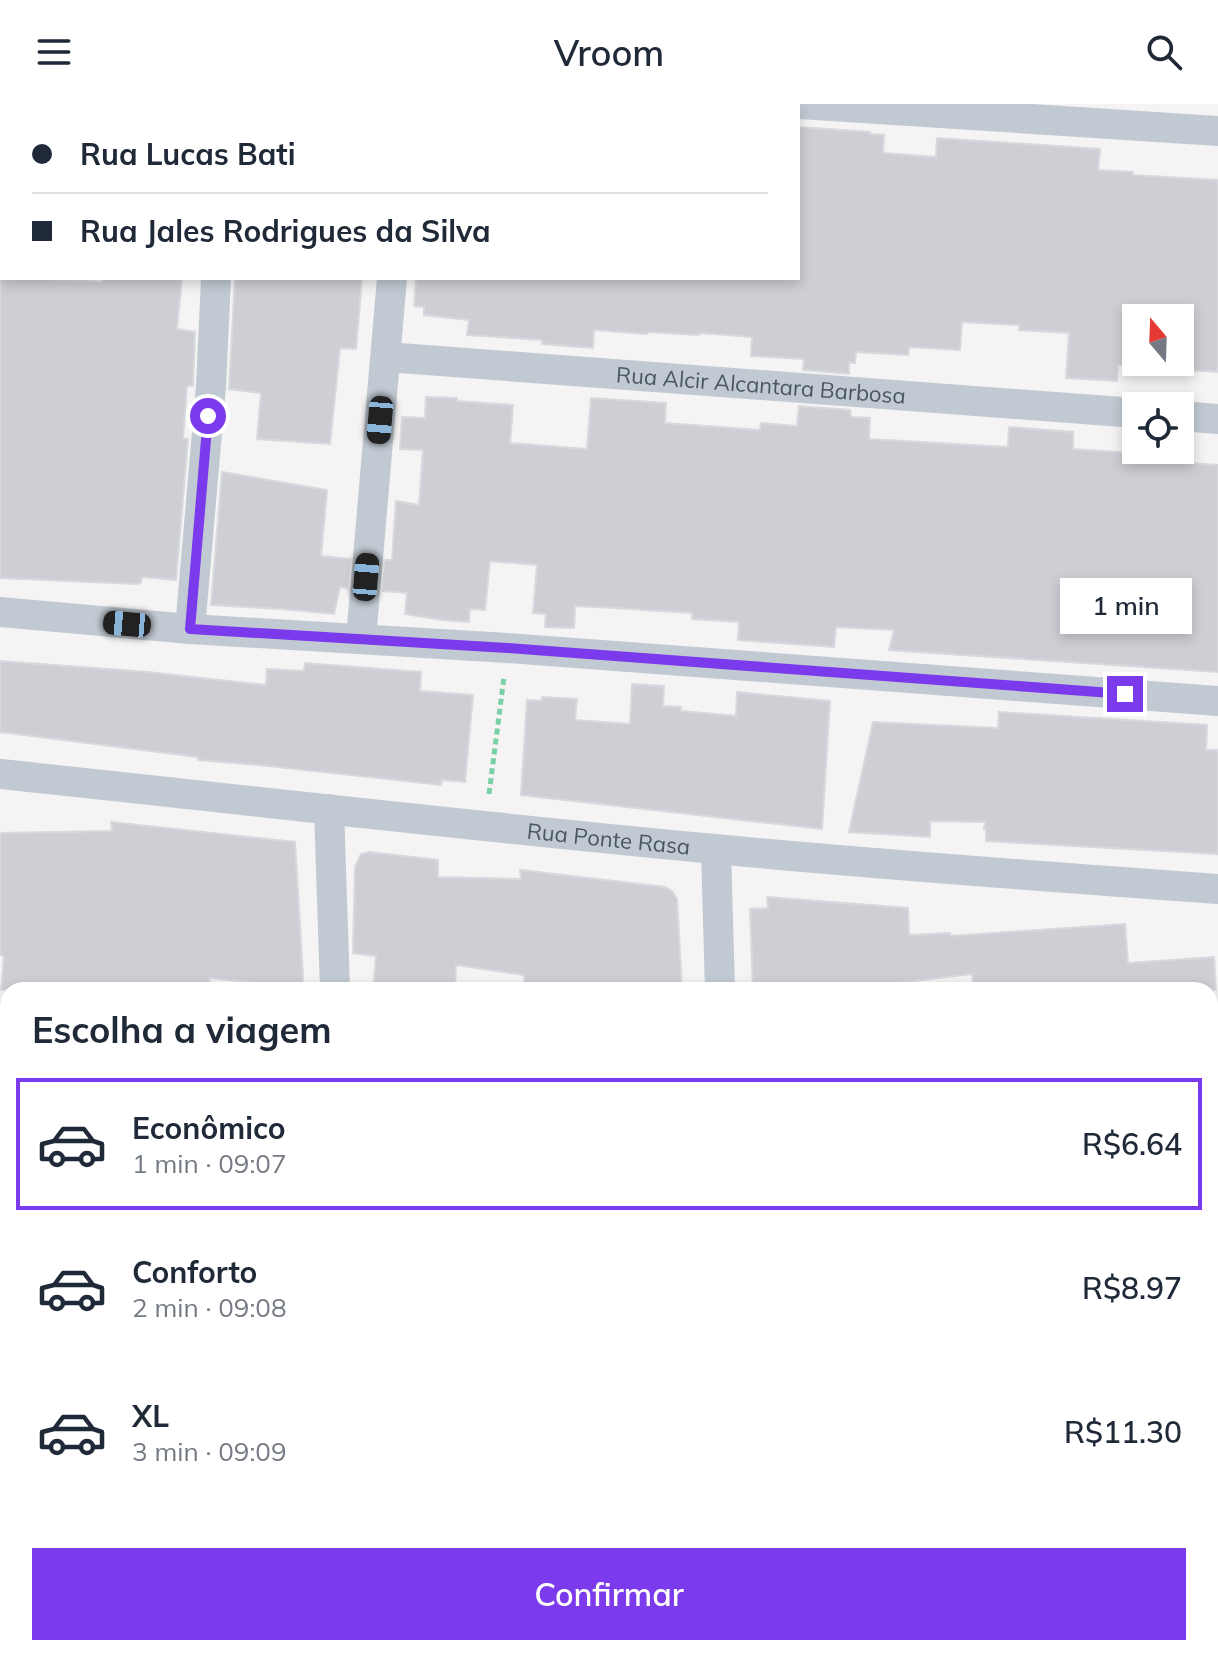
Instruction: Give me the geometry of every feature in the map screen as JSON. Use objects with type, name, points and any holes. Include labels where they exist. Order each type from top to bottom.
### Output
[{"type":"street","points":[[800,104],[1218,131]]},
{"type":"street","points":[[190,629],[211,386],[216,280]]},
{"type":"street","points":[[361,639],[392,280]]},
{"type":"street","name":"Rua Alcir Alcantara Barbosa","points":[[386,357],[1122,412]]},
{"type":"street","points":[[1194,417],[1218,419]]},
{"type":"street","points":[[0,612],[190,629],[507,648],[1218,701]]},
{"type":"street","name":"Rua Ponte Rasa","points":[[0,774],[716,850],[1218,889]]},
{"type":"street","points":[[329,809],[335,982]]},
{"type":"street","points":[[716,850],[720,982]]},
{"type":"path","points":[[484,827],[507,648]]},
{"type":"building","points":[[800,127],[884,135],[883,153],[936,157],[937,138],[1100,149],[1098,170],[1218,180],[1218,372],[1194,370],[1194,304],[1122,304],[1122,365],[1118,365],[1117,381],[1066,378],[1069,333],[1019,330],[1020,325],[962,322],[960,350],[909,347],[908,355],[856,352],[855,363],[849,362],[849,374],[803,370],[804,359],[751,356],[752,337],[594,330],[593,348],[542,344],[542,340],[467,335],[469,320],[424,315],[424,307],[414,306],[416,280],[800,280]]},
{"type":"building","points":[[0,280],[182,280],[177,329],[195,332],[193,386],[187,386],[183,438],[188,439],[176,580],[142,577],[141,583],[136,584],[0,578]]},
{"type":"building","points":[[235,280],[362,280],[356,349],[340,348],[330,444],[257,439],[261,393],[229,389]]},
{"type":"building","points":[[426,397],[513,405],[510,443],[587,449],[591,398],[666,403],[665,423],[760,430],[761,423],[797,426],[799,406],[850,410],[851,417],[870,418],[869,439],[1008,447],[1009,427],[1073,432],[1073,449],[1122,452],[1122,464],[1218,465],[1218,672],[889,650],[894,630],[836,627],[834,647],[738,640],[739,622],[692,619],[692,613],[575,606],[574,628],[545,627],[546,614],[533,613],[537,565],[490,561],[485,610],[470,609],[469,622],[405,614],[407,593],[383,591],[386,560],[392,560],[396,501],[419,505],[423,450],[400,449],[402,417],[425,418]]},
{"type":"building","points":[[222,472],[327,490],[321,556],[350,559],[347,588],[340,587],[334,614],[211,605]]},
{"type":"building","points":[[0,661],[266,685],[267,669],[304,671],[305,663],[421,672],[420,691],[473,695],[465,782],[442,780],[441,785],[198,760],[198,757],[0,732]]},
{"type":"building","points":[[632,684],[664,686],[663,706],[681,707],[681,711],[736,716],[737,692],[830,701],[822,829],[521,795],[527,700],[542,701],[542,697],[577,699],[575,720],[630,724]]},
{"type":"building","points":[[999,712],[1207,725],[1206,750],[1218,750],[1218,854],[986,841],[985,822],[930,821],[930,837],[849,832],[873,722],[998,728]]},
{"type":"building","points":[[111,822],[295,842],[303,982],[210,978],[209,982],[2,982],[4,956],[0,955],[0,833],[112,831]]},
{"type":"building","points":[[369,852],[438,860],[438,877],[521,879],[520,870],[665,887],[677,899],[682,982],[524,982],[524,975],[456,965],[455,982],[374,982],[376,956],[353,953],[355,867],[361,854]]},
{"type":"building","points":[[767,897],[908,908],[909,935],[950,933],[950,936],[1125,924],[1128,963],[1214,957],[1216,982],[973,982],[972,974],[905,982],[753,982],[750,909],[768,908]]},
{"type":"route","points":[[208,416],[190,629],[507,648],[1125,694]]}]
